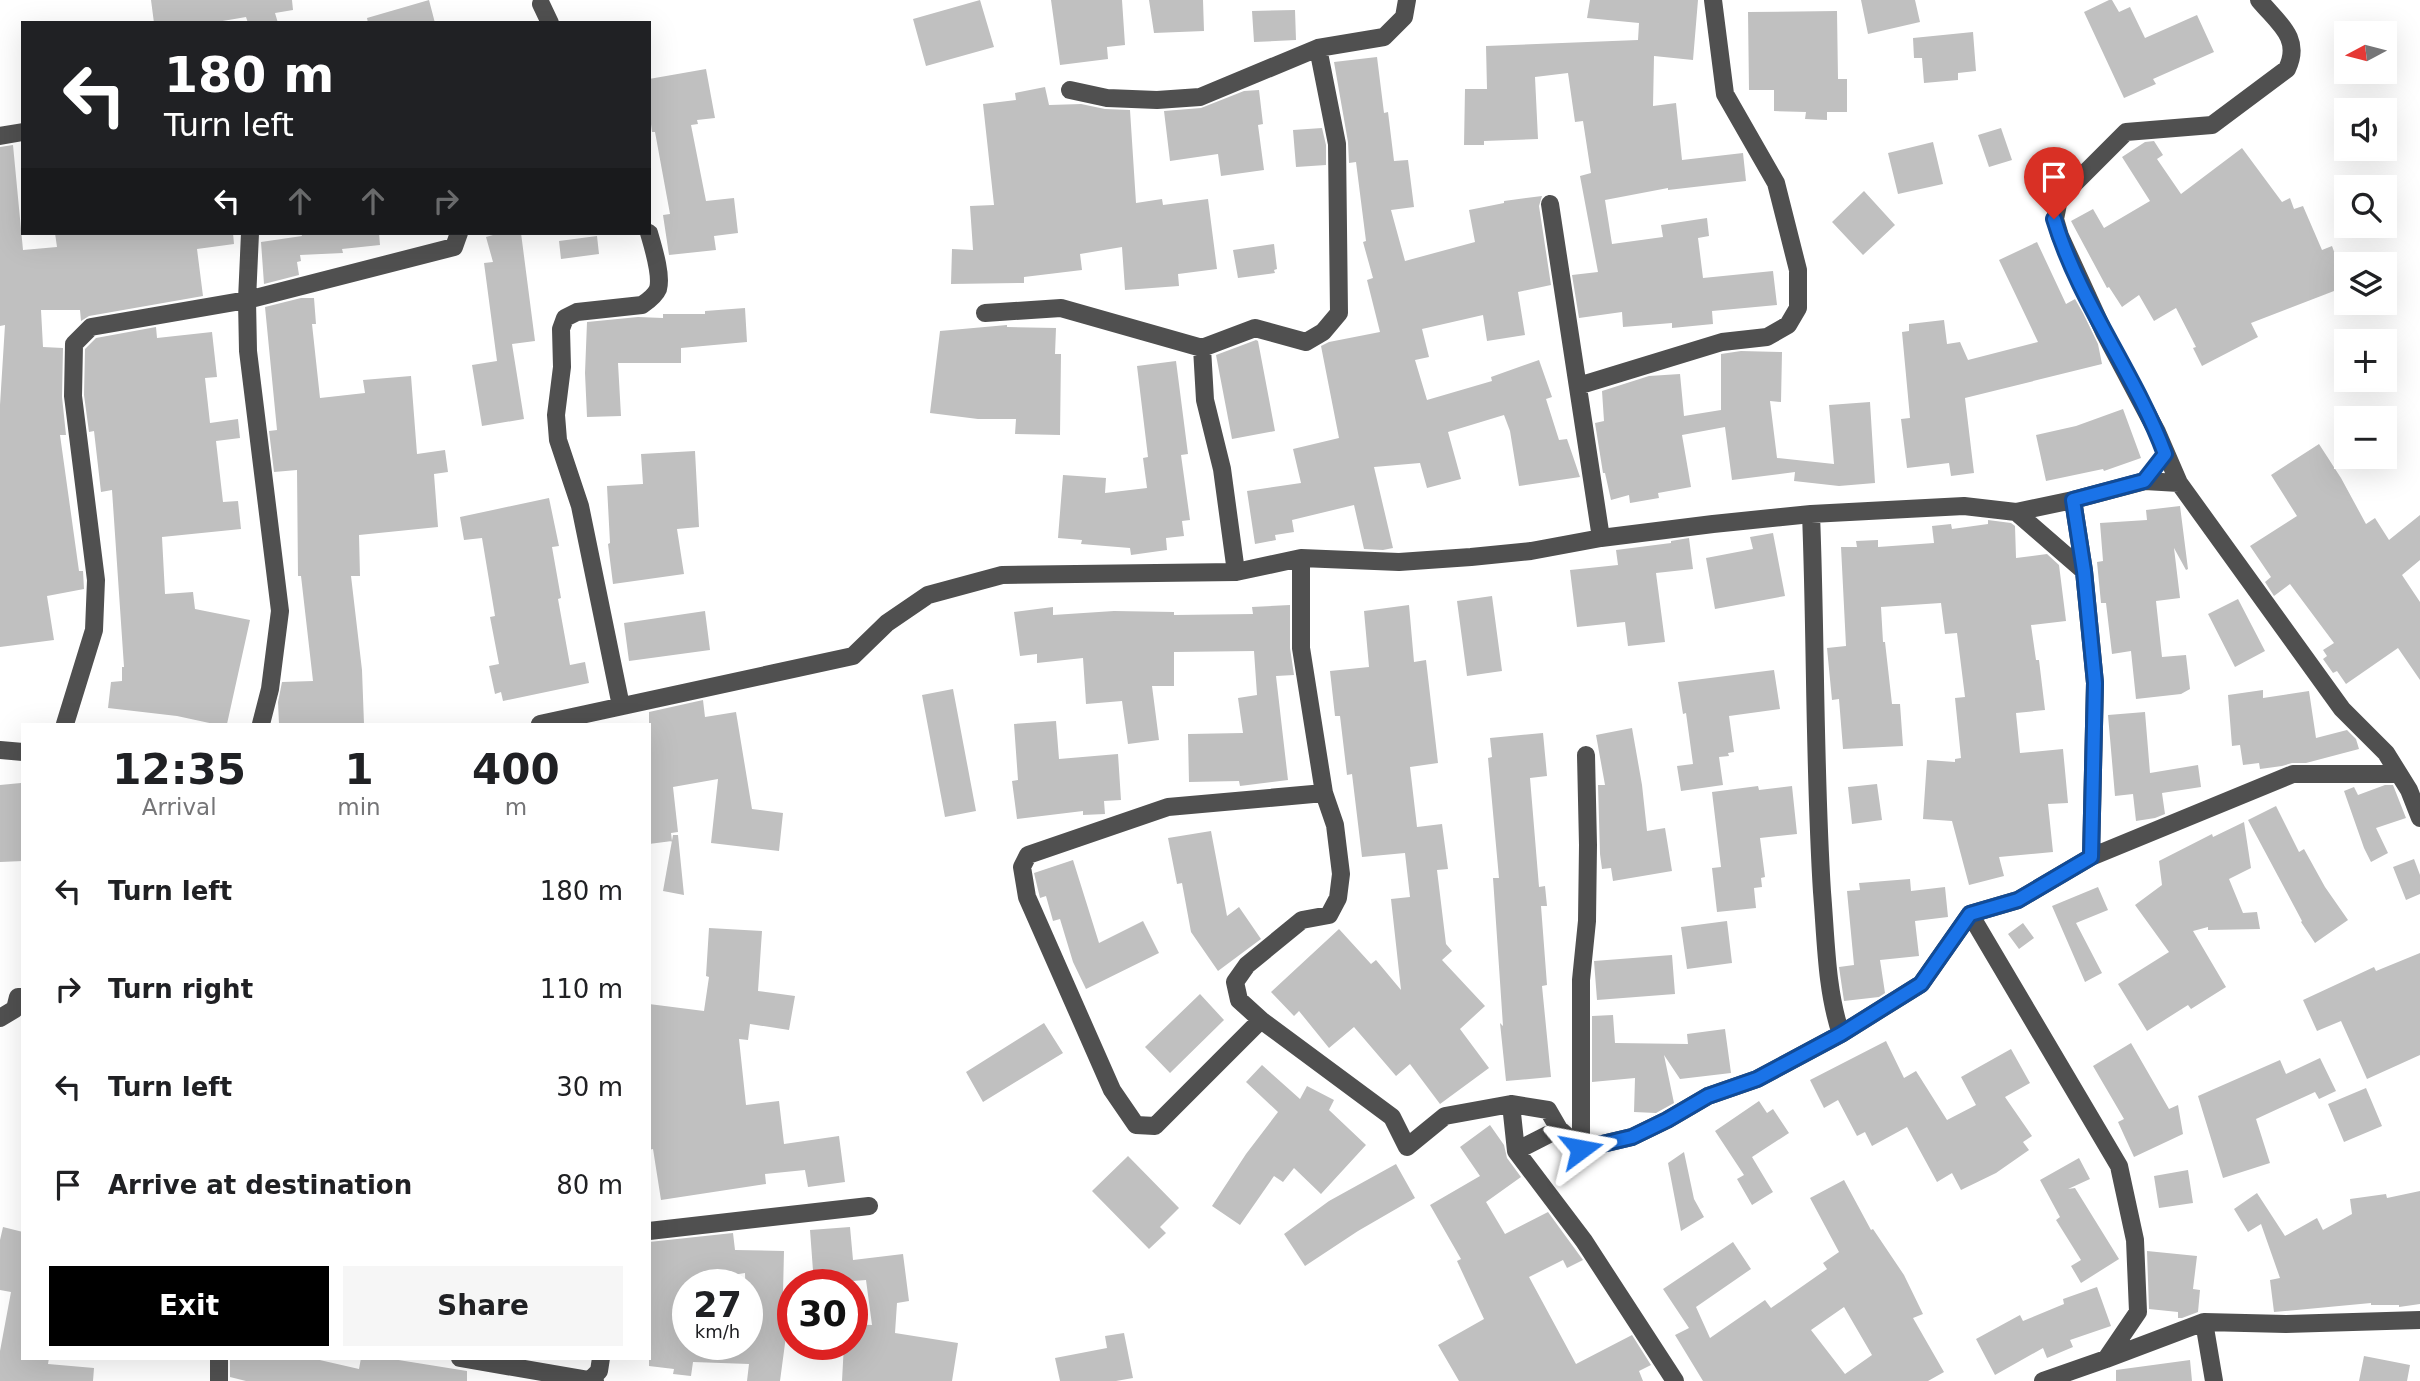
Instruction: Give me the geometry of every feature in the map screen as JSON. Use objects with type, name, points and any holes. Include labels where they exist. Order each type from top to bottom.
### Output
[{"type":"street","points":[[1070,90],[1107,98],[1157,100],[1200,97],[1318,48],[1384,37],[1404,18],[1407,0]]},
{"type":"street","points":[[1578,386],[1722,342],[1767,337],[1788,325],[1798,308],[1798,270],[1776,183],[1725,94],[1713,0]]},
{"type":"street","points":[[2259,0],[2292,40],[2293,56],[2287,69],[2211,125],[2126,132],[2059,199],[2054,219],[2104,332],[2157,432],[2179,483],[2342,709],[2386,753],[2409,790],[2420,818]]},
{"type":"street","points":[[541,4],[549,21]]},
{"type":"street","points":[[985,313],[1061,308],[1202,348],[1255,328],[1306,342],[1323,332],[1339,313],[1337,144],[1318,48]]},
{"type":"street","points":[[0,136],[21,132]]},
{"type":"street","points":[[1550,204],[1601,538]]},
{"type":"street","points":[[250,235],[248,351],[280,611],[270,689],[261,723]]},
{"type":"street","points":[[65,723],[94,630],[96,580],[73,396],[74,344],[91,327],[247,300],[454,247],[458,235]]},
{"type":"street","points":[[621,706],[580,506],[558,440],[556,415],[562,367],[561,329],[565,318],[577,312],[642,305],[651,299],[658,288],[656,261],[650,235]]},
{"type":"street","points":[[1202,348],[1205,400],[1222,469],[1236,572]]},
{"type":"street","points":[[2144,481],[2165,454]]},
{"type":"street","points":[[572,722],[621,706],[853,656],[887,623],[929,595],[1002,575],[1236,572],[1301,558],[1399,562],[1531,551],[1601,538],[1811,514],[1964,506],[2015,512],[2144,481],[2179,483]]},
{"type":"street","points":[[2073,500],[2084,571],[2095,683],[2091,857]]},
{"type":"street","points":[[2015,512],[2084,571]]},
{"type":"street","points":[[1811,514],[1818,827],[1827,959],[1841,1034]]},
{"type":"street","points":[[1301,558],[1301,648],[1324,793],[1335,825],[1341,874],[1338,898],[1329,915],[1302,920],[1247,965],[1235,982],[1239,1000],[1261,1020],[1392,1117],[1406,1147],[1445,1116],[1511,1104],[1548,1110],[1559,1129],[1581,1149]]},
{"type":"street","points":[[0,750],[21,752]]},
{"type":"street","points":[[1581,1149],[1581,980],[1587,921],[1588,845],[1586,755]]},
{"type":"street","points":[[1581,1149],[1632,1137],[1708,1096],[1757,1079],[1841,1034],[1921,984],[1970,914],[2018,900],[2091,857],[2293,774],[2399,774]]},
{"type":"street","points":[[1261,1020],[1155,1126],[1136,1125],[1112,1090],[1027,897],[1021,867],[1028,855],[1168,807],[1324,793]]},
{"type":"street","points":[[1970,914],[2119,1166],[2135,1240],[2138,1312],[2106,1359]]},
{"type":"street","points":[[0,1018],[15,1009],[18,997],[21,997]]},
{"type":"street","points":[[1511,1104],[1516,1151],[1584,1241],[1675,1381]]},
{"type":"street","points":[[1516,1151],[1559,1129]]},
{"type":"street","points":[[651,1231],[869,1206]]},
{"type":"street","points":[[2043,1381],[2204,1322],[2286,1324],[2420,1320]]},
{"type":"street","points":[[2204,1322],[2214,1381]]},
{"type":"street","points":[[219,1360],[219,1381]]},
{"type":"street","points":[[472,1360],[593,1380],[599,1371],[601,1360]]},
{"type":"building","points":[[151,0],[292,0],[293,10],[275,13],[277,21],[247,21],[246,17],[223,21],[154,21]]},
{"type":"building","points":[[429,0],[434,21],[368,21],[367,18]]},
{"type":"building","points":[[980,0],[994,47],[926,66],[913,19]]},
{"type":"building","points":[[1051,0],[1122,0],[1125,45],[1107,47],[1108,59],[1060,65]]},
{"type":"building","points":[[1149,0],[1203,0],[1204,31],[1154,33]]},
{"type":"building","points":[[1590,0],[1698,0],[1693,60],[1654,56],[1653,106],[1676,103],[1682,160],[1743,153],[1746,181],[1668,188],[1605,200],[1612,244],[1663,237],[1661,225],[1707,218],[1709,236],[1698,238],[1703,278],[1773,271],[1777,305],[1712,311],[1713,324],[1672,328],[1672,323],[1623,327],[1622,312],[1579,318],[1572,275],[1598,272],[1580,176],[1591,173],[1583,121],[1575,122],[1568,73],[1535,77],[1538,139],[1484,141],[1484,145],[1464,145],[1465,89],[1487,89],[1486,46],[1638,40],[1639,23],[1587,18]]},
{"type":"building","points":[[1861,0],[1915,0],[1920,22],[1868,34]]},
{"type":"building","points":[[2112,0],[2119,12],[2130,7],[2145,38],[2197,15],[2214,52],[2153,79],[2156,84],[2124,98],[2084,12]]},
{"type":"building","points":[[1295,10],[1296,40],[1254,42],[1252,11]]},
{"type":"building","points":[[1837,11],[1838,79],[1847,79],[1847,112],[1827,112],[1827,120],[1805,119],[1806,112],[1774,111],[1774,90],[1749,90],[1748,12]]},
{"type":"building","points":[[1973,32],[1976,71],[1958,73],[1958,80],[1924,83],[1922,58],[1914,58],[1913,38]]},
{"type":"building","points":[[1377,57],[1384,113],[1388,112],[1394,161],[1408,160],[1414,207],[1391,210],[1405,261],[1475,242],[1469,210],[1504,201],[1542,196],[1539,206],[1551,285],[1518,292],[1525,335],[1487,341],[1483,315],[1422,329],[1429,357],[1415,360],[1427,400],[1492,381],[1491,377],[1539,360],[1552,397],[1546,399],[1559,440],[1567,439],[1580,477],[1519,486],[1510,431],[1504,415],[1448,432],[1461,479],[1427,488],[1420,463],[1374,467],[1393,548],[1364,549],[1354,505],[1292,520],[1294,532],[1275,535],[1276,540],[1255,544],[1247,491],[1301,483],[1293,449],[1339,438],[1321,346],[1380,332],[1367,280],[1373,278],[1363,242],[1366,241],[1356,162],[1349,163],[1334,62]]},
{"type":"building","points":[[706,69],[715,118],[697,120],[698,124],[691,125],[706,201],[734,198],[738,233],[714,236],[716,250],[669,255],[663,215],[670,214],[655,132],[652,132],[651,79]]},
{"type":"building","points":[[1045,87],[1049,105],[1081,104],[1130,110],[1136,203],[1162,199],[1163,205],[1208,199],[1217,269],[1178,274],[1179,286],[1125,290],[1122,247],[1080,254],[1082,270],[1024,277],[1024,283],[951,284],[952,249],[973,250],[970,206],[994,205],[983,104],[1016,100],[1015,93]]},
{"type":"building","points":[[1259,90],[1263,124],[1258,125],[1264,170],[1221,176],[1218,154],[1170,161],[1164,111],[1201,108],[1244,91]]},
{"type":"building","points":[[1322,128],[1326,145],[1326,165],[1296,167],[1293,130]]},
{"type":"building","points":[[2001,128],[2012,160],[1989,167],[1978,135]]},
{"type":"building","points":[[2154,141],[2163,155],[2157,159],[2181,194],[2242,148],[2282,202],[2290,198],[2294,209],[2303,206],[2322,250],[2332,246],[2334,291],[2251,323],[2258,337],[2202,366],[2193,348],[2196,347],[2176,308],[2154,321],[2139,295],[2122,307],[2109,287],[2107,288],[2071,221],[2093,209],[2104,228],[2150,201],[2122,157],[2145,142]]},
{"type":"building","points":[[1933,142],[1943,184],[1898,194],[1888,153]]},
{"type":"building","points":[[13,145],[23,250],[57,247],[55,235],[233,235],[234,244],[197,249],[203,296],[89,316],[81,321],[80,310],[41,310],[43,347],[63,348],[62,397],[66,435],[60,435],[79,571],[83,571],[84,589],[47,596],[54,640],[0,647],[0,405],[5,325],[0,326],[0,147]]},
{"type":"building","points":[[1864,191],[1895,225],[1863,255],[1832,222]]},
{"type":"building","points":[[379,235],[380,245],[342,249],[343,253],[300,255],[301,261],[297,262],[299,275],[264,284],[261,242],[302,236]]},
{"type":"building","points":[[521,235],[535,341],[512,344],[524,419],[482,426],[472,365],[497,361],[484,263],[493,262],[486,237]]},
{"type":"building","points":[[597,236],[599,254],[561,259],[559,241]]},
{"type":"building","points":[[2037,242],[2066,304],[2075,299],[2083,313],[2098,344],[2102,364],[1965,398],[1974,473],[1951,476],[1949,463],[1907,468],[1901,419],[1910,418],[1902,332],[1909,331],[1909,324],[1944,320],[1947,344],[1960,342],[1968,360],[2038,342],[1999,260]]},
{"type":"building","points":[[1274,244],[1277,269],[1274,270],[1275,273],[1238,278],[1233,250]]},
{"type":"building","points":[[301,298],[314,298],[316,324],[312,324],[320,398],[365,393],[363,380],[411,376],[417,454],[445,450],[448,472],[434,474],[438,527],[359,535],[360,576],[351,576],[362,670],[364,723],[279,723],[278,702],[282,682],[313,681],[301,576],[298,576],[297,470],[274,472],[269,431],[277,430],[265,307]]},
{"type":"building","points":[[745,308],[747,342],[681,348],[681,363],[618,363],[621,416],[587,417],[587,322],[638,317],[663,318],[663,314],[705,314],[705,311]]},
{"type":"building","points":[[1007,325],[1056,328],[1055,354],[1061,354],[1060,435],[1015,434],[1016,419],[978,419],[930,413],[940,331]]},
{"type":"building","points":[[156,327],[157,338],[212,332],[217,377],[205,378],[210,423],[238,419],[240,438],[216,441],[223,502],[238,501],[241,529],[162,537],[165,594],[193,592],[195,609],[250,620],[227,723],[209,723],[177,716],[108,708],[111,682],[122,681],[124,667],[112,490],[101,492],[94,431],[89,432],[84,395],[85,349],[96,338]]},
{"type":"building","points":[[1256,340],[1275,431],[1232,439],[1216,355]]},
{"type":"building","points":[[1741,351],[1782,352],[1781,402],[1770,401],[1777,458],[1834,464],[1829,405],[1870,402],[1875,483],[1839,486],[1794,481],[1795,472],[1732,480],[1725,427],[1682,435],[1691,487],[1658,493],[1659,498],[1630,503],[1629,495],[1611,500],[1603,473],[1595,423],[1604,421],[1602,391],[1649,376],[1680,374],[1684,416],[1721,410],[1721,354]]},
{"type":"building","points":[[1176,361],[1188,454],[1181,455],[1190,520],[1182,521],[1184,536],[1166,538],[1167,550],[1131,555],[1130,548],[1081,544],[1082,540],[1058,538],[1063,475],[1106,478],[1105,493],[1147,488],[1143,458],[1148,457],[1137,366]]},
{"type":"building","points":[[2123,409],[2141,458],[2104,471],[2103,469],[2046,481],[2036,435],[2076,426]]},
{"type":"building","points":[[2319,444],[2366,524],[2375,518],[2389,540],[2420,515],[2420,560],[2402,575],[2420,602],[2420,680],[2398,648],[2346,684],[2337,671],[2333,673],[2323,659],[2327,656],[2323,650],[2334,643],[2290,584],[2274,596],[2265,582],[2271,577],[2250,546],[2297,516],[2271,475]]},
{"type":"building","points":[[695,451],[699,527],[677,529],[684,574],[613,584],[608,544],[607,486],[643,484],[641,454]]},
{"type":"building","points":[[549,498],[559,546],[552,547],[570,665],[585,662],[589,683],[503,701],[501,692],[495,694],[489,666],[499,664],[490,617],[495,616],[482,538],[464,540],[460,517]]},
{"type":"building","points":[[2180,506],[2188,569],[2186,570],[2174,548],[2180,598],[2156,601],[2162,657],[2186,655],[2190,689],[2181,694],[2136,699],[2131,651],[2112,654],[2106,603],[2101,603],[2097,562],[2103,561],[2100,523],[2147,520],[2146,510]]},
{"type":"building","points":[[1988,520],[2015,526],[2016,558],[2047,554],[2059,565],[2066,621],[2031,625],[2036,660],[2039,660],[2045,710],[2016,713],[2020,753],[2063,749],[2068,803],[2048,804],[2053,852],[1999,857],[2004,876],[1969,885],[1952,821],[1923,819],[1927,760],[1955,762],[1955,759],[1961,758],[1955,698],[1965,697],[1957,633],[1945,634],[1941,603],[1881,607],[1892,704],[1900,704],[1903,746],[1843,749],[1839,699],[1832,700],[1827,648],[1846,646],[1841,547],[1857,547],[1856,541],[1878,540],[1878,547],[1934,543],[1932,526],[1951,524],[1952,529],[1988,524]]},
{"type":"building","points":[[1773,533],[1785,596],[1715,609],[1706,558],[1753,549],[1750,537]]},
{"type":"building","points":[[1689,538],[1693,569],[1656,573],[1665,642],[1628,646],[1625,622],[1577,627],[1570,570],[1618,565],[1616,550]]},
{"type":"building","points":[[1492,596],[1502,671],[1467,676],[1457,601]]},
{"type":"building","points":[[2238,599],[2265,651],[2235,667],[2208,614]]},
{"type":"building","points":[[1290,605],[1290,648],[1294,675],[1276,676],[1288,780],[1240,786],[1239,781],[1189,782],[1188,734],[1243,733],[1238,698],[1257,695],[1254,651],[1174,652],[1174,686],[1152,686],[1159,740],[1128,744],[1122,701],[1086,704],[1083,658],[1037,663],[1037,654],[1020,656],[1014,612],[1053,607],[1053,615],[1114,611],[1174,612],[1174,615],[1253,614],[1252,607]]},
{"type":"building","points":[[1409,605],[1414,662],[1426,660],[1438,763],[1410,767],[1417,827],[1442,824],[1448,869],[1437,870],[1446,944],[1452,951],[1442,960],[1485,1006],[1460,1029],[1489,1068],[1440,1104],[1410,1064],[1396,1076],[1354,1027],[1329,1048],[1299,1011],[1294,1016],[1271,992],[1339,929],[1371,964],[1376,960],[1401,990],[1391,899],[1410,897],[1405,853],[1362,857],[1352,774],[1347,775],[1340,716],[1335,716],[1330,671],[1369,667],[1364,611]]},
{"type":"building","points":[[705,611],[710,650],[629,661],[624,623]]},
{"type":"building","points":[[1774,670],[1780,709],[1729,716],[1734,752],[1728,753],[1729,756],[1719,757],[1723,785],[1681,791],[1677,766],[1693,764],[1686,713],[1683,714],[1678,682]]},
{"type":"building","points":[[953,689],[976,811],[945,817],[922,695]]},
{"type":"building","points":[[2263,690],[2263,698],[2309,691],[2316,738],[2347,730],[2356,739],[2359,749],[2306,763],[2260,769],[2259,763],[2243,765],[2240,745],[2232,746],[2228,695]]},
{"type":"building","points":[[703,700],[705,717],[736,712],[752,809],[783,813],[779,851],[711,843],[718,779],[673,787],[678,832],[671,833],[672,841],[651,844],[649,712]]},
{"type":"building","points":[[2145,712],[2150,773],[2198,765],[2201,787],[2162,793],[2165,814],[2136,821],[2133,794],[2115,796],[2108,715]]},
{"type":"building","points":[[1056,721],[1059,759],[1118,754],[1121,800],[1104,801],[1105,814],[1083,815],[1083,811],[1017,819],[1012,781],[1018,780],[1014,724]]},
{"type":"building","points":[[1632,728],[1647,831],[1665,828],[1672,871],[1613,881],[1611,868],[1602,869],[1600,854],[1598,785],[1605,785],[1596,735]]},
{"type":"building","points":[[1543,733],[1547,776],[1530,778],[1539,887],[1545,886],[1547,906],[1541,906],[1547,985],[1542,986],[1551,1077],[1506,1081],[1500,1023],[1503,1026],[1493,878],[1499,878],[1488,758],[1492,757],[1490,738]]},
{"type":"building","points":[[21,783],[21,861],[0,862],[0,785]]},
{"type":"building","points":[[1877,784],[1882,820],[1852,824],[1848,787]]},
{"type":"building","points":[[2385,785],[2393,785],[2406,818],[2376,828],[2388,853],[2371,862],[2344,791],[2354,787],[2358,795]]},
{"type":"building","points":[[1758,786],[1759,790],[1792,786],[1797,834],[1760,838],[1765,877],[1761,878],[1762,887],[1754,888],[1756,908],[1717,912],[1712,868],[1721,867],[1712,792]]},
{"type":"building","points":[[2276,806],[2299,852],[2304,849],[2325,887],[2348,920],[2315,943],[2301,922],[2248,820]]},
{"type":"building","points":[[2244,822],[2251,868],[2229,879],[2243,913],[2257,912],[2260,929],[2208,930],[2208,927],[2193,931],[2226,987],[2191,1009],[2188,1005],[2147,1031],[2118,984],[2169,952],[2135,905],[2162,885],[2159,861],[2212,834],[2213,837]]},
{"type":"building","points":[[1211,831],[1227,916],[1239,907],[1261,939],[1218,971],[1191,932],[1182,883],[1177,884],[1168,838]]},
{"type":"building","points":[[673,835],[678,835],[684,895],[663,891]]},
{"type":"building","points":[[2414,859],[2420,875],[2420,894],[2406,900],[2393,867]]},
{"type":"building","points":[[1073,860],[1099,943],[1143,921],[1159,953],[1086,989],[1073,962],[1060,919],[1053,921],[1046,896],[1040,898],[1034,873]]},
{"type":"building","points":[[1910,879],[1911,891],[1945,887],[1948,917],[1915,921],[1919,956],[1880,960],[1885,993],[1879,997],[1844,1001],[1839,967],[1854,965],[1847,891],[1860,890],[1859,883]]},
{"type":"building","points":[[2098,887],[2108,910],[2076,923],[2102,973],[2085,982],[2052,906]]},
{"type":"building","points":[[1727,921],[1732,963],[1687,969],[1681,927]]},
{"type":"building","points":[[2023,923],[2034,938],[2019,949],[2008,934]]},
{"type":"building","points":[[709,928],[762,931],[758,991],[795,996],[789,1030],[750,1024],[748,1040],[739,1039],[746,1105],[779,1101],[784,1144],[839,1136],[845,1182],[808,1187],[805,1170],[765,1174],[766,1184],[661,1200],[651,1150],[651,1004],[704,1011],[709,977],[706,976]]},
{"type":"building","points":[[2420,953],[2420,1055],[2367,1079],[2341,1021],[2317,1031],[2303,1000],[2374,967],[2376,971]]},
{"type":"building","points":[[1672,955],[1675,994],[1597,1000],[1594,961]]},
{"type":"building","points":[[1200,994],[1224,1020],[1170,1073],[1145,1047]]},
{"type":"building","points":[[1613,1015],[1615,1043],[1688,1044],[1687,1034],[1725,1029],[1731,1073],[1680,1079],[1664,1055],[1674,1103],[1656,1113],[1634,1112],[1635,1078],[1592,1082],[1592,1016]]},
{"type":"building","points":[[1044,1023],[1063,1053],[983,1102],[966,1072]]},
{"type":"building","points":[[1886,1041],[1904,1078],[1916,1071],[1947,1120],[1976,1105],[1961,1077],[2011,1049],[2030,1083],[2005,1097],[2032,1136],[2023,1142],[2029,1150],[1996,1173],[1961,1190],[1952,1173],[1937,1182],[1907,1127],[1872,1146],[1865,1132],[1857,1136],[1838,1100],[1824,1108],[1810,1080]]},
{"type":"building","points":[[2131,1043],[2169,1109],[2178,1105],[2183,1134],[2134,1157],[2118,1122],[2124,1119],[2093,1066]]},
{"type":"building","points":[[2320,1058],[2336,1091],[2319,1099],[2315,1092],[2256,1119],[2270,1163],[2223,1178],[2198,1096],[2280,1060],[2286,1074]]},
{"type":"building","points":[[1262,1065],[1300,1099],[1307,1086],[1334,1100],[1329,1110],[1366,1145],[1321,1194],[1294,1168],[1283,1182],[1274,1176],[1240,1225],[1212,1206],[1278,1112],[1246,1082]]},
{"type":"building","points":[[2366,1088],[2382,1126],[2344,1142],[2328,1104]]},
{"type":"building","points":[[1759,1101],[1767,1113],[1773,1109],[1789,1133],[1752,1157],[1773,1192],[1752,1205],[1737,1179],[1744,1175],[1715,1131]]},
{"type":"building","points":[[1490,1125],[1504,1145],[1507,1158],[1521,1177],[1486,1202],[1505,1234],[1548,1212],[1583,1260],[1567,1268],[1563,1260],[1529,1277],[1576,1364],[1632,1335],[1651,1365],[1639,1371],[1643,1381],[1459,1381],[1438,1345],[1484,1319],[1457,1261],[1461,1259],[1430,1205],[1480,1176],[1460,1147]]},
{"type":"building","points":[[1684,1152],[1694,1199],[1704,1217],[1681,1231],[1668,1163]]},
{"type":"building","points":[[1128,1156],[1179,1208],[1160,1227],[1166,1233],[1149,1249],[1092,1191]]},
{"type":"building","points":[[2079,1158],[2090,1179],[2068,1189],[2075,1188],[2119,1259],[2081,1283],[2071,1266],[2081,1260],[2056,1220],[2060,1217],[2040,1180]]},
{"type":"building","points":[[1396,1164],[1415,1198],[1305,1266],[1284,1234],[1329,1201]]},
{"type":"building","points":[[2188,1170],[2193,1203],[2159,1208],[2154,1176]]},
{"type":"building","points":[[1844,1180],[1871,1230],[1873,1229],[1904,1275],[1923,1314],[1913,1318],[1944,1372],[1928,1381],[1703,1381],[1675,1335],[1689,1328],[1663,1289],[1733,1242],[1751,1269],[1696,1307],[1710,1338],[1765,1300],[1771,1308],[1827,1269],[1823,1263],[1839,1252],[1810,1198]],"holes":[[[1844,1307],[1872,1355],[1845,1374],[1811,1330]]]},
{"type":"building","points":[[2420,1191],[2420,1304],[2399,1307],[2371,1303],[2274,1312],[2270,1280],[2280,1278],[2261,1224],[2248,1232],[2234,1209],[2257,1193],[2285,1236],[2317,1218],[2323,1230],[2352,1214],[2350,1199],[2386,1194],[2387,1198]]},
{"type":"building","points":[[3,1227],[21,1232],[21,1360],[49,1360],[48,1364],[94,1368],[93,1381],[0,1381],[0,1351],[11,1292],[0,1290],[0,1240]]},
{"type":"building","points":[[850,1227],[853,1260],[903,1254],[909,1301],[897,1303],[895,1333],[958,1343],[952,1381],[842,1381],[843,1360],[868,1360],[868,1325],[872,1325],[868,1269],[813,1269],[810,1230]]},
{"type":"building","points":[[733,1233],[735,1250],[784,1251],[784,1269],[777,1269],[777,1360],[783,1360],[780,1381],[747,1381],[749,1364],[693,1362],[691,1376],[673,1374],[674,1369],[649,1366],[651,1242]]},
{"type":"building","points":[[2147,1251],[2197,1256],[2193,1289],[2200,1290],[2198,1312],[2178,1318],[2178,1312],[2149,1309]]},
{"type":"building","points":[[2097,1287],[2111,1326],[2070,1340],[2073,1347],[2047,1358],[2043,1348],[1995,1375],[1976,1339],[2020,1315],[2023,1321],[2064,1304],[2063,1299]]},
{"type":"building","points":[[1124,1333],[1133,1378],[1116,1381],[1060,1381],[1055,1358],[1107,1348],[1105,1336]]},
{"type":"building","points":[[2364,1356],[2410,1365],[2407,1381],[2359,1381]]},
{"type":"building","points":[[230,1360],[320,1360],[359,1369],[361,1360],[398,1360],[467,1371],[467,1381],[246,1381],[230,1377]]},
{"type":"building","points":[[2190,1360],[2192,1381],[2116,1381],[2116,1370]]},
{"type":"route","points":[[1581,1149],[1632,1137],[1708,1096],[1757,1079],[1841,1034],[1921,984],[1970,914],[2018,900],[2091,857],[2095,683],[2084,571],[2073,500],[2144,481],[2165,454],[2157,432],[2104,332],[2054,219]]}]
